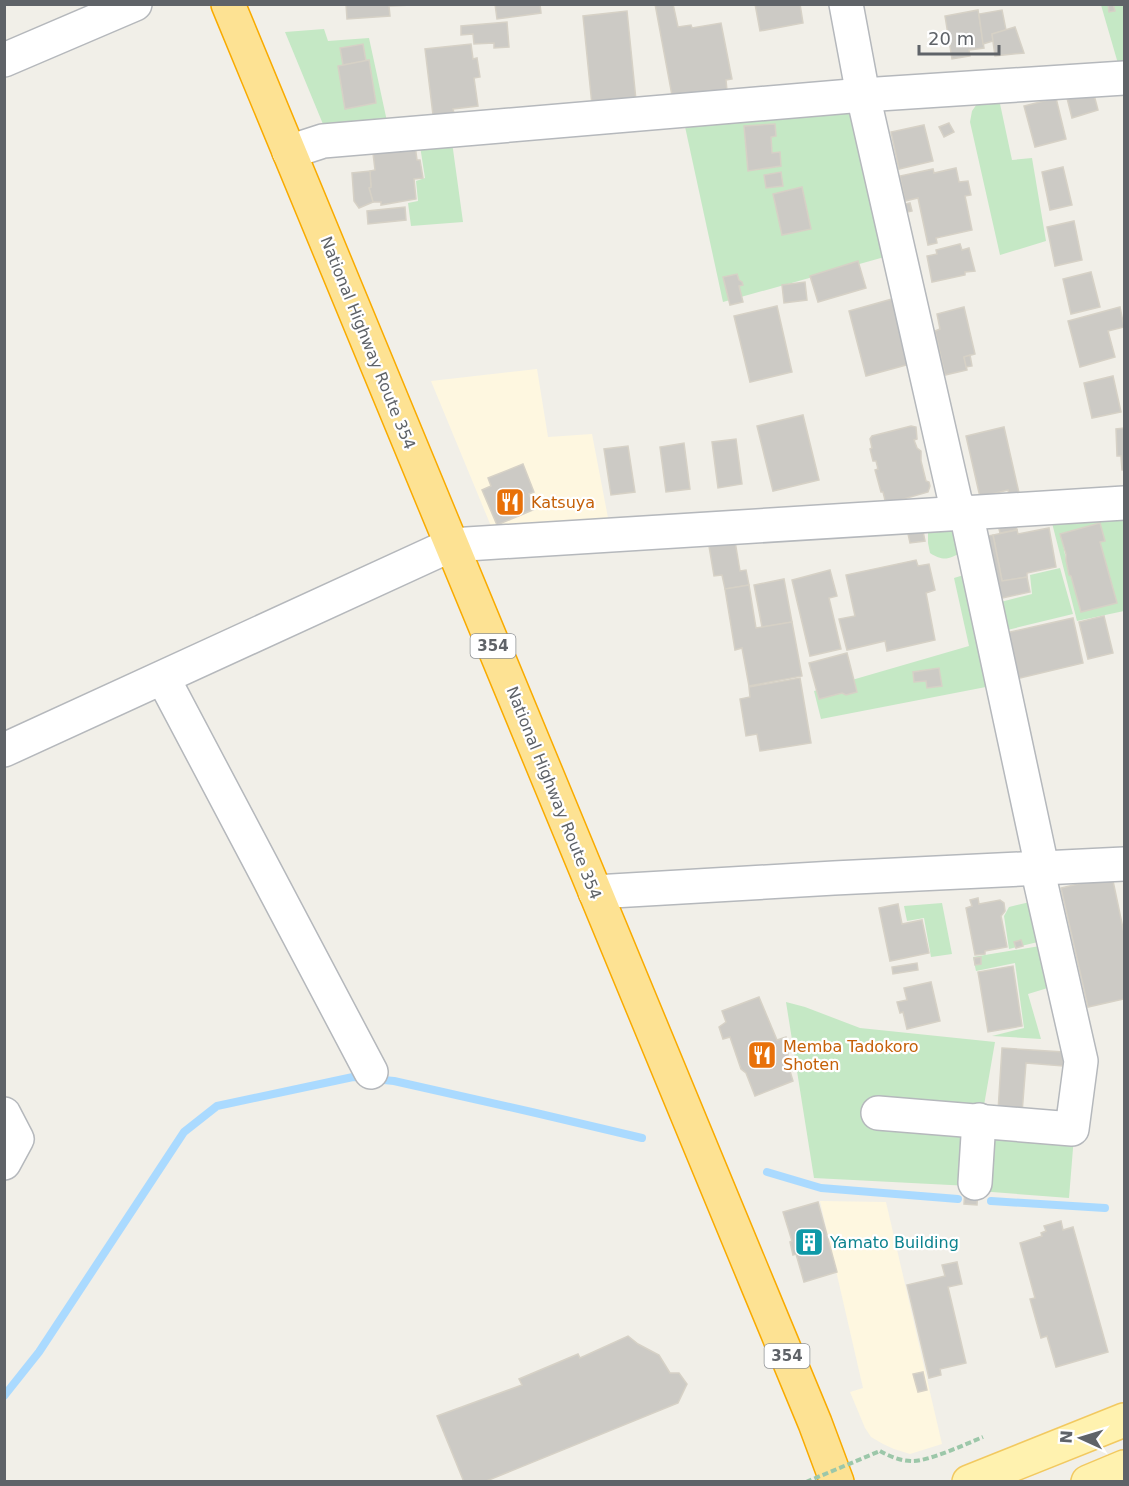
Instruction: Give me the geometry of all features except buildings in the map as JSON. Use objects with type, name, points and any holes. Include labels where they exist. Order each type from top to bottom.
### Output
[{"type":"highway","name":"National Highway Route 354","points":[[228,4],[806,1402],[837,1482]]},
{"type":"main road","points":[[969,1482],[1125,1420]]},
{"type":"main road","points":[[1088,1482],[1125,1467]]},
{"type":"street","points":[[4,60],[135,4]]},
{"type":"street","points":[[846,4],[863,95],[955,500],[968,522],[1040,858],[1039,876],[1081,1061],[1072,1129],[878,1113]]},
{"type":"street","points":[[289,152],[323,141],[863,95],[1122,87]]},
{"type":"street","points":[[4,750],[452,545],[1125,503]]},
{"type":"street","points":[[163,678],[371,1072]]},
{"type":"street","points":[[595,892],[1125,864]]},
{"type":"street","points":[[4,1114],[17,1139],[4,1163]]},
{"type":"street","points":[[975,1183],[979,1120]]},
{"type":"path","points":[[806,1482],[880,1451],[910,1461],[922,1460],[983,1437]]},
{"type":"shaded area","points":[[537,369],[548,437],[592,434],[609,523],[493,531],[431,381]]},
{"type":"shaded area","points":[[820,1201],[886,1202],[942,1444],[910,1454],[883,1444],[871,1437],[865,1428],[850,1392],[863,1388]]},
{"type":"green space","points":[[1101,5],[1108,5],[1109,11],[1115,10],[1113,5],[1124,5],[1124,66],[1119,67]]},
{"type":"green space","points":[[324,29],[328,41],[369,38],[388,126],[325,129],[285,32]]},
{"type":"green space","points":[[999,99],[1012,160],[1032,158],[1046,241],[1000,255],[970,122],[972,111],[979,101]]},
{"type":"green space","points":[[851,111],[888,256],[723,302],[684,122]]},
{"type":"green space","points":[[452,142],[463,222],[411,226],[408,203],[418,201],[416,181],[425,178],[420,146]]},
{"type":"green space","points":[[1124,515],[1124,611],[1077,621],[1051,519]],"holes":[[[1100,523],[1105,541],[1100,542],[1116,603],[1081,612],[1069,575],[1061,534]]]},
{"type":"green space","points":[[953,525],[962,552],[946,558],[939,558],[930,553],[928,527]]},
{"type":"green space","points":[[1060,568],[1073,614],[999,632],[993,604],[1032,594],[1030,575]]},
{"type":"green space","points":[[967,574],[991,686],[821,719],[814,691],[969,646],[954,578]]},
{"type":"green space","points":[[1030,902],[1042,941],[1009,949],[1004,916],[1009,907]]},
{"type":"green space","points":[[942,903],[952,954],[931,957],[924,918],[907,921],[904,906]]},
{"type":"green space","points":[[1040,946],[1051,987],[1028,994],[1041,1039],[992,1036],[1024,1028],[1015,963],[976,971],[973,957]]},
{"type":"green space","points":[[786,1002],[860,1028],[995,1042],[970,1186],[814,1178]]},
{"type":"green space","points":[[985,1128],[1074,1136],[1069,1198],[979,1191]]},
{"type":"waterway","points":[[4,1396],[39,1352],[184,1132],[217,1106],[353,1077],[394,1081],[642,1138]]},
{"type":"waterway","points":[[767,1172],[821,1188],[958,1199]]},
{"type":"waterway","points":[[991,1201],[1105,1208]]},
{"type":"place","name":"Katsuya","points":[[510,502]]},
{"type":"place","name":"Memba Tadokoro Shoten","points":[[762,1055]]},
{"type":"place","name":"Yamato Building","points":[[809,1242]]}]
